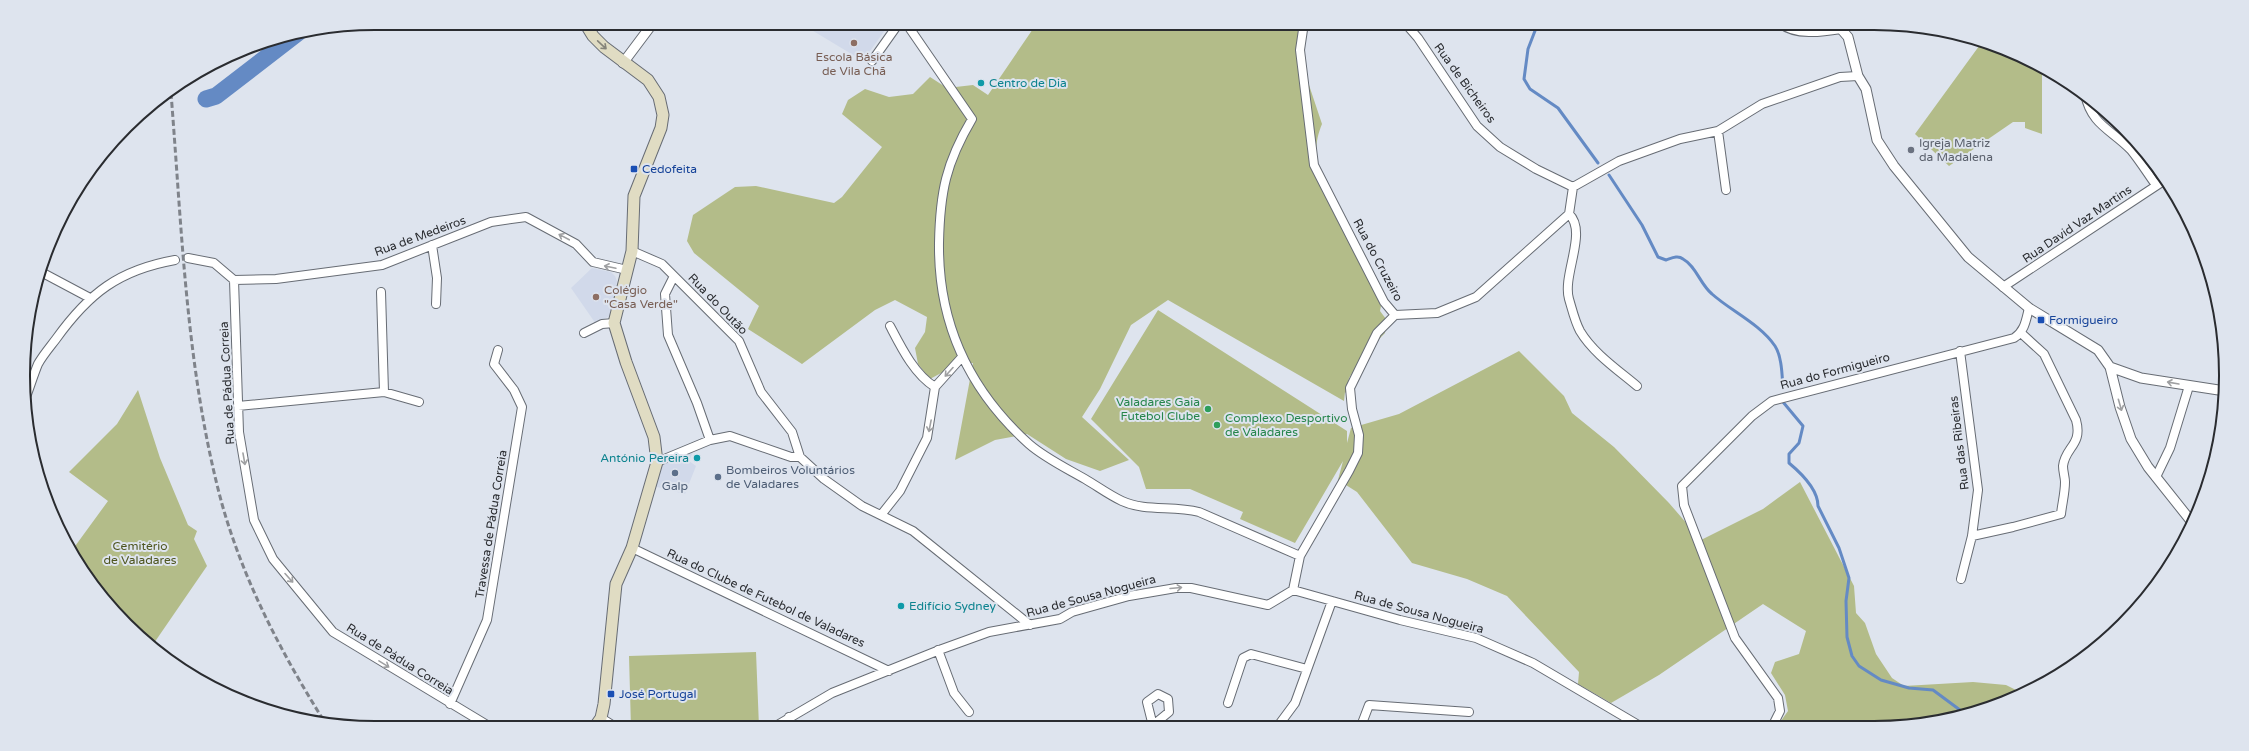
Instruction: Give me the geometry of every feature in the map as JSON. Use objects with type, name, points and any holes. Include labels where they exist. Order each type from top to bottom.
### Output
[{"type":"main road","points":[[589,30],[593,36],[623,63],[648,80],[659,97],[663,115],[660,128],[634,196],[632,251],[614,323],[626,362],[654,437],[657,462],[632,548],[616,584],[601,718],[599,721]]},
{"type":"street","points":[[623,63],[648,30]]},
{"type":"street","points":[[872,61],[894,30]]},
{"type":"street","points":[[911,30],[972,119],[951,160],[944,181],[940,214],[939,257],[943,301],[951,332],[962,357],[973,376],[1013,427],[1029,444],[1056,462],[1122,500],[1138,507],[1183,508],[1199,512],[1300,556]]},
{"type":"street","name":"Rua do Cruzeiro","points":[[1303,30],[1300,50],[1314,165],[1384,302],[1395,315],[1437,313],[1476,297],[1569,214]]},
{"type":"street","name":"Rua de Bicheiros","points":[[1411,30],[1477,126],[1500,147],[1536,169],[1573,187]]},
{"type":"street","points":[[1797,30],[1824,32],[1830,30]]},
{"type":"street","points":[[1844,30],[1848,37],[1858,76],[1866,89],[1877,140],[1894,166],[1953,241],[1968,257],[2029,308],[2098,350],[2110,367],[2120,407],[2131,439],[2156,477],[2188,518]]},
{"type":"street","points":[[1637,386],[1600,354],[1581,331],[1568,298],[1568,282],[1576,233],[1574,219],[1569,214],[1573,187],[1618,161],[1680,139],[1718,131],[1762,104],[1840,77],[1858,76]]},
{"type":"street","points":[[2089,105],[2092,114],[2113,136],[2130,149],[2156,185]]},
{"type":"street","points":[[1718,131],[1726,190]]},
{"type":"street","name":"Rua David Vaz Martins","points":[[2003,287],[2160,183]]},
{"type":"street","name":"Rua de Medeiros","points":[[234,280],[276,279],[382,265],[491,222],[526,217],[576,244],[593,262],[627,270]]},
{"type":"street","points":[[432,245],[437,278],[436,304]]},
{"type":"street","name":"Rua do Outão","points":[[632,251],[662,264],[739,341],[761,392],[792,432],[800,457]]},
{"type":"street","points":[[188,258],[214,263],[234,280]]},
{"type":"street","points":[[30,385],[39,364],[68,323],[90,298],[114,281],[146,265],[175,260]]},
{"type":"street","points":[[45,274],[90,298]]},
{"type":"street","points":[[674,276],[665,294],[668,335],[697,403],[710,440]]},
{"type":"street","name":"Rua de Pádua Correia","points":[[234,280],[239,432],[254,520],[273,559],[333,632],[480,721]]},
{"type":"street","points":[[381,292],[384,392]]},
{"type":"street","points":[[1972,536],[2061,514],[2065,483],[2063,466],[2065,458],[2076,441],[2079,429],[2044,354],[2021,333],[2029,308]]},
{"type":"street","points":[[1293,590],[1300,556],[1350,471],[1358,453],[1359,435],[1352,409],[1350,388],[1377,333],[1395,315]]},
{"type":"street","points":[[584,333],[602,324],[614,323]]},
{"type":"street","points":[[890,326],[925,381],[935,387]]},
{"type":"street","name":"Rua do Formigueiro","points":[[1775,721],[1780,711],[1778,698],[1735,638],[1684,505],[1682,486],[1752,416],[1772,401],[1960,351],[1982,348],[2014,338],[2021,333]]},
{"type":"street","name":"Travessa de Pádua Correia","points":[[450,704],[487,620],[522,407],[514,390],[494,364],[498,350]]},
{"type":"street","name":"Rua das Ribeiras","points":[[1960,351],[1978,490],[1972,536],[1961,579]]},
{"type":"street","points":[[880,515],[900,491],[916,464],[927,438],[935,387],[962,357]]},
{"type":"street","points":[[2110,367],[2141,378],[2218,390]]},
{"type":"street","points":[[2156,477],[2170,448],[2189,386]]},
{"type":"street","points":[[238,406],[384,392],[419,402]]},
{"type":"street","points":[[657,462],[710,440],[730,436],[791,457],[800,457],[837,488],[862,506],[913,531],[1030,625]]},
{"type":"street","name":"Rua do Clube de Futebol de Valadares","points":[[632,548],[889,671]]},
{"type":"street","name":"Rua de Sousa Nogueira","points":[[783,721],[832,693],[938,650],[989,632],[1060,619],[1072,612],[1129,596],[1176,588],[1206,591],[1268,605],[1293,590],[1476,638],[1533,663],[1632,721]]},
{"type":"street","points":[[1282,721],[1295,703],[1332,601]]},
{"type":"street","points":[[938,650],[954,693],[969,712]]},
{"type":"street","points":[[1228,703],[1243,658],[1252,654],[1308,669]]},
{"type":"street","points":[[1363,721],[1369,704],[1469,712]]},
{"type":"street","points":[[789,717],[791,721]]},
{"type":"street","points":[[601,718],[606,721]]},
{"type":"shaded area","name":"Escola Básica de Vila Chã","points":[[812,30],[885,30],[863,61]]},
{"type":"shaded area","name":"Colégio \"Casa Verde\"","points":[[592,268],[611,272],[617,281],[611,315],[596,324],[571,288]]},
{"type":"shaded area","name":"Galp","points":[[693,452],[689,461],[696,466],[685,494],[653,486],[662,465]]},
{"type":"green space","points":[[1032,30],[1302,30],[1308,82],[1322,124],[1316,147],[1319,171],[1381,306],[1380,311],[1386,319],[1385,333],[1362,357],[1349,378],[1344,401],[1168,300],[1131,325],[1100,389],[1082,417],[1129,460],[1100,471],[1066,459],[1027,434],[995,440],[955,460],[973,363],[956,365],[930,379],[918,364],[915,348],[925,332],[927,317],[895,300],[875,310],[802,364],[748,329],[759,306],[694,253],[687,241],[693,215],[735,187],[756,186],[834,203],[842,197],[882,147],[842,114],[848,100],[865,89],[889,97],[913,94],[930,77],[947,88],[973,85],[988,95]]},
{"type":"green space","points":[[1979,46],[2006,56],[2042,74],[2042,134],[2025,128],[2025,122],[2013,122],[1949,166],[1915,134]]},
{"type":"green space","points":[[1158,310],[1347,431],[1347,443],[1351,428],[1399,414],[1519,351],[1564,396],[1572,413],[1614,447],[1669,503],[1701,540],[1763,509],[1800,482],[1854,586],[1856,613],[1865,623],[1876,654],[1892,678],[1904,686],[1973,682],[2006,685],[2016,690],[1985,703],[1919,718],[1874,721],[1781,721],[1788,711],[1785,695],[1771,673],[1775,662],[1799,654],[1806,631],[1763,604],[1659,675],[1611,703],[1578,684],[1579,672],[1507,596],[1467,579],[1412,563],[1357,492],[1338,480],[1343,461],[1295,543],[1240,519],[1243,512],[1190,489],[1146,489],[1139,467],[1091,419]]},
{"type":"green space","name":"Cemitério de Valadares","points":[[138,390],[160,458],[188,525],[197,531],[194,539],[207,566],[155,641],[131,620],[101,586],[75,546],[108,501],[69,472],[117,424]]},
{"type":"green space","points":[[756,652],[759,721],[631,721],[629,656]]},
{"type":"waterway","points":[[1535,30],[1528,49],[1524,79],[1530,89],[1558,108],[1598,163]]},
{"type":"waterway","points":[[206,99],[216,96],[286,42]]},
{"type":"waterway","points":[[1609,175],[1642,225],[1658,257],[1666,260],[1679,257],[1687,262],[1712,294],[1753,324],[1769,338],[1779,355],[1783,388]]},
{"type":"waterway","points":[[1783,402],[1803,426],[1799,443],[1789,454],[1789,463],[1799,472],[1812,488],[1818,506],[1839,548],[1849,578],[1846,601],[1847,637],[1852,656],[1859,666],[1881,680],[1909,688],[1933,690],[1960,710]]},
{"type":"railway","points":[[171,97],[182,248],[193,352],[200,403],[222,504],[241,561],[266,617],[293,670],[321,716]]},
{"type":"place","name":"Escola Básica de Vila Chã","points":[[854,43]]},
{"type":"place","name":"Centro de Dia","points":[[981,83]]},
{"type":"place","name":"Igreja Matriz da Madalena","points":[[1911,150]]},
{"type":"place","name":"Cedofeita","points":[[634,169]]},
{"type":"place","name":"Colégio \"Casa Verde\"","points":[[596,297]]},
{"type":"place","name":"Formigueiro","points":[[2041,320]]},
{"type":"place","name":"Valadares Gaia Futebol Clube","points":[[1208,409]]},
{"type":"place","name":"Complexo Desportivo de Valadares","points":[[1217,425]]},
{"type":"place","name":"António Pereira","points":[[697,458]]},
{"type":"place","name":"Galp","points":[[675,473]]},
{"type":"place","name":"Bombeiros Voluntários de Valadares","points":[[718,477]]},
{"type":"place","name":"Edifício Sydney","points":[[901,606]]},
{"type":"place","name":"José Portugal","points":[[611,694]]}]
